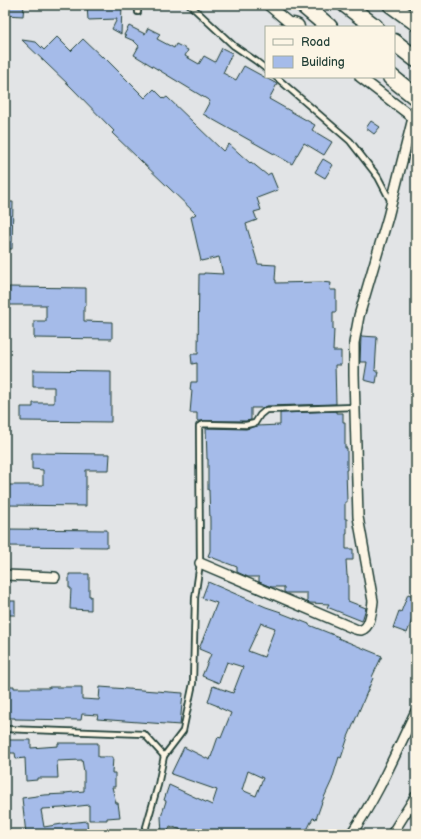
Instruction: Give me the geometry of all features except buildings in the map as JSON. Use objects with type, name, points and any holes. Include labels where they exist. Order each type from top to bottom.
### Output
[{"type":"highway","points":[[303,5],[328,26]]},
{"type":"highway","points":[[346,5],[374,26]]},
{"type":"highway","points":[[391,5],[416,23]]},
{"type":"highway","points":[[395,43],[416,59]]},
{"type":"highway","points":[[392,78],[416,96]]},
{"type":"street","points":[[268,5],[293,26]]},
{"type":"street","points":[[200,563],[355,629],[361,630],[366,627],[370,618],[373,601],[358,516],[354,407],[354,343],[359,316],[414,119],[361,78]]},
{"type":"street","points":[[5,575],[55,577]]},
{"type":"street","points":[[351,834],[381,783],[416,711]]},
{"type":"street","points":[[392,834],[416,796]]},
{"type":"lane","points":[[138,5],[138,12]]},
{"type":"lane","points":[[190,5],[234,46],[265,68]]},
{"type":"lane","points":[[277,78],[350,141],[378,177],[391,203]]},
{"type":"lane","points":[[144,834],[158,785],[164,756],[183,730],[193,683],[195,598],[200,563],[199,426],[204,424],[246,425],[255,423],[260,414],[266,410],[354,407]]},
{"type":"lane","points":[[5,729],[144,734],[164,756]]}]
